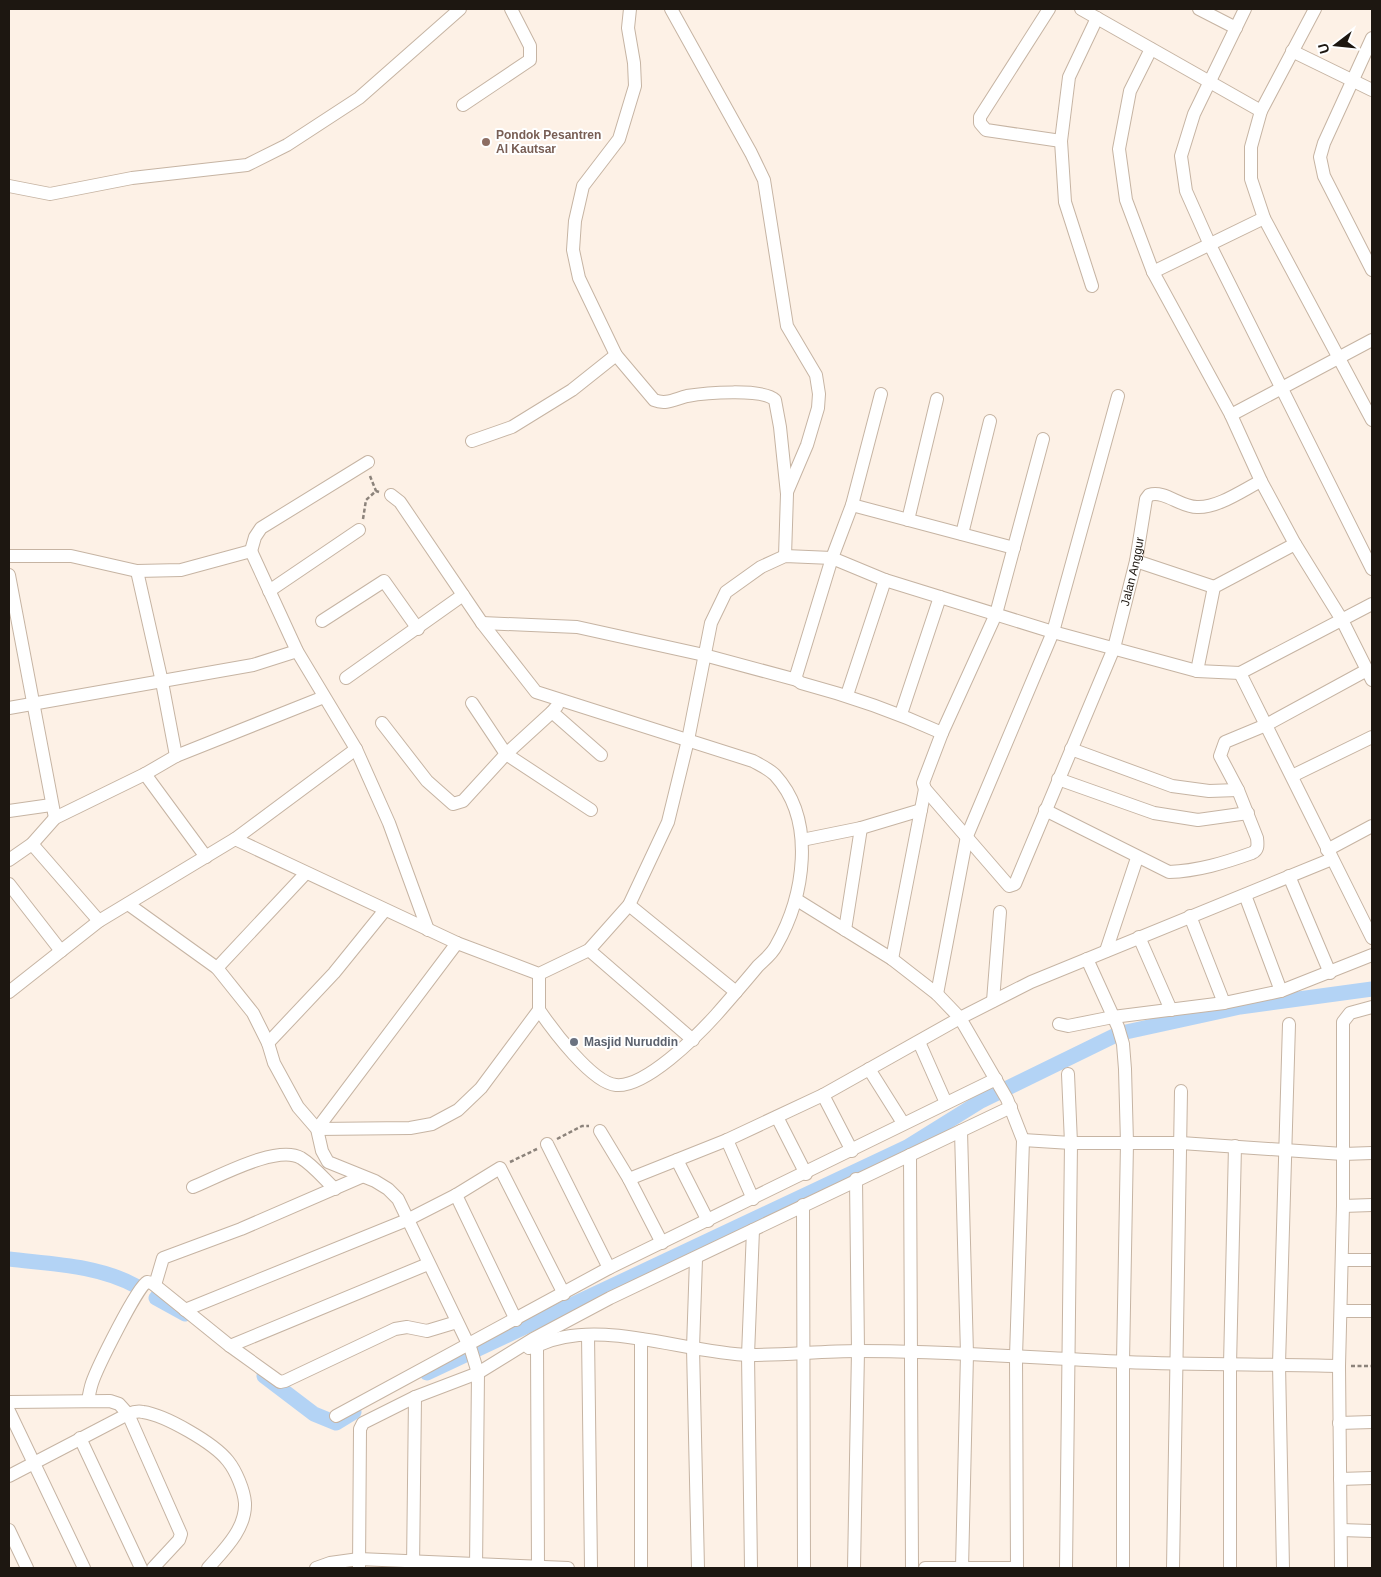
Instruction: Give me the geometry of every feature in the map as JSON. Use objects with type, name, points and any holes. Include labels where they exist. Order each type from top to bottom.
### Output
[{"type":"street","points":[[9,186],[50,194],[132,178],[247,165],[287,146],[359,98],[460,9]]},
{"type":"street","points":[[463,105],[530,60],[530,46],[511,9]]},
{"type":"street","points":[[630,9],[628,28],[634,63],[635,86],[619,139],[584,186],[573,237],[573,250],[579,278],[616,355],[648,394],[660,403],[687,396],[729,392],[772,398],[776,403],[787,494],[785,556]]},
{"type":"street","points":[[671,9],[764,180],[788,326],[816,375],[819,394],[818,408],[807,445],[787,494]]},
{"type":"street","points":[[1049,9],[980,117],[980,123],[986,130],[1061,141]]},
{"type":"street","points":[[1081,9],[1261,111]]},
{"type":"street","points":[[1199,9],[1236,28]]},
{"type":"street","points":[[1245,9],[1194,114],[1181,156],[1186,191],[1210,245],[1372,569]]},
{"type":"street","points":[[1315,9],[1261,111],[1252,147],[1251,179],[1264,218],[1372,420]]},
{"type":"street","points":[[1092,286],[1065,202],[1061,141],[1070,77],[1097,18]]},
{"type":"street","points":[[1372,38],[1324,143],[1320,158],[1321,168],[1372,270]]},
{"type":"street","points":[[1045,810],[1136,858],[1169,872],[1191,871],[1215,866],[1252,854],[1258,846],[1248,813],[1220,756],[1225,742],[1266,725],[1370,675],[1342,620],[1295,544],[1261,481],[1231,415],[1153,272],[1126,200],[1119,149],[1130,91],[1151,48]]},
{"type":"street","points":[[1292,51],[1372,90]]},
{"type":"street","points":[[1153,272],[1264,218]]},
{"type":"street","points":[[1231,415],[1372,340]]},
{"type":"street","points":[[472,441],[512,427],[572,390],[616,355]]},
{"type":"street","points":[[797,680],[796,676],[832,558],[852,505],[881,394]]},
{"type":"street","points":[[937,994],[967,836],[1053,632],[1118,396]]},
{"type":"street","points":[[908,520],[936,399]]},
{"type":"street","points":[[962,534],[990,421]]},
{"type":"street","points":[[892,959],[925,789],[923,780],[942,733],[996,614],[1043,439]]},
{"type":"street","points":[[368,462],[261,528],[255,537],[251,552],[297,652],[356,749],[388,823],[428,930]]},
{"type":"street","name":"Jalan Anggur","points":[[967,836],[1007,885],[1012,886],[1015,884],[1114,648],[1136,561],[1143,504],[1149,495],[1161,495],[1196,507],[1226,499],[1261,481]]},
{"type":"street","points":[[391,495],[400,502],[482,623],[536,692],[753,761],[774,774],[786,789],[795,808],[802,840],[797,900],[775,947],[693,1040],[635,1082],[616,1086],[604,1081],[574,1057],[538,1010]]},
{"type":"street","points":[[852,505],[1014,548]]},
{"type":"street","points":[[269,591],[360,530]]},
{"type":"street","points":[[1136,561],[1214,587],[1295,544]]},
{"type":"street","points":[[9,556],[71,556],[137,571],[181,570],[251,552]]},
{"type":"street","points":[[235,839],[456,944],[539,974],[589,950],[629,905],[668,822],[688,740],[711,623],[726,592],[761,567],[785,556],[832,558],[885,580],[1053,632],[1197,671],[1240,673],[1372,604]]},
{"type":"street","points":[[137,571],[162,682],[176,756]]},
{"type":"street","points":[[9,575],[32,705],[55,818]]},
{"type":"street","points":[[847,695],[885,580]]},
{"type":"street","points":[[322,621],[384,581],[418,629]]},
{"type":"street","points":[[1197,671],[1214,587]]},
{"type":"street","points":[[346,678],[418,629],[463,595]]},
{"type":"street","points":[[900,714],[940,597]]},
{"type":"street","points":[[482,623],[577,628],[704,655],[847,695],[900,714],[942,733]]},
{"type":"street","points":[[9,708],[253,665],[297,652]]},
{"type":"street","points":[[1240,673],[1372,938]]},
{"type":"street","points":[[9,860],[32,844],[55,818],[145,774],[176,756],[324,697]]},
{"type":"street","points":[[382,722],[427,780],[453,804],[463,801],[506,754],[552,712],[561,700]]},
{"type":"street","points":[[472,702],[506,754],[591,810]]},
{"type":"street","points":[[552,712],[601,756]]},
{"type":"street","points":[[1292,776],[1372,737]]},
{"type":"street","points":[[9,992],[99,921],[235,839],[356,749]]},
{"type":"street","points":[[1071,749],[1172,786],[1209,792],[1238,790]]},
{"type":"street","points":[[145,774],[206,857]]},
{"type":"street","points":[[1058,778],[1154,813],[1198,820],[1248,813]]},
{"type":"street","points":[[925,789],[967,836]]},
{"type":"street","points":[[9,811],[51,805]]},
{"type":"street","points":[[802,840],[861,828],[921,810]]},
{"type":"street","points":[[629,1179],[727,1140],[824,1095],[960,1018],[1031,982],[1289,876],[1330,854],[1372,826]]},
{"type":"street","points":[[846,930],[861,828]]},
{"type":"street","points":[[32,844],[99,921]]},
{"type":"street","points":[[1106,951],[1136,858]]},
{"type":"street","points":[[217,968],[306,873]]},
{"type":"street","points":[[1289,876],[1330,973]]},
{"type":"street","points":[[9,884],[61,951]]},
{"type":"street","points":[[1244,895],[1281,991]]},
{"type":"street","points":[[797,900],[892,959],[937,994],[960,1018],[998,1081],[1009,1103],[1023,1140],[1016,1356],[1017,1568]]},
{"type":"street","points":[[128,904],[217,968],[253,1013],[268,1043],[274,1063],[298,1107],[317,1129],[323,1156],[328,1162],[360,1177],[375,1181],[388,1189],[401,1204],[428,1264],[471,1350],[478,1373],[476,1566]]},
{"type":"street","points":[[629,905],[736,992]]},
{"type":"street","points":[[268,1043],[334,973],[385,910]]},
{"type":"street","points":[[993,1001],[1000,912]]},
{"type":"street","points":[[1190,916],[1224,1003]]},
{"type":"street","points":[[1139,937],[1171,1010]]},
{"type":"street","points":[[317,1129],[456,944]]},
{"type":"street","points":[[589,950],[693,1040]]},
{"type":"street","points":[[1059,1024],[1068,1026],[1113,1017],[1224,1003],[1281,991],[1372,955]]},
{"type":"street","points":[[1087,958],[1123,1044],[1127,1143],[1122,1568]]},
{"type":"street","points":[[317,1129],[410,1128],[432,1124],[458,1110],[481,1088],[538,1010],[539,974]]},
{"type":"street","points":[[1341,1568],[1339,1366],[1344,1154],[1343,1022],[1350,1013],[1372,1006]]},
{"type":"street","points":[[1283,1568],[1280,1364],[1289,1024]]},
{"type":"street","points":[[918,1042],[946,1103]]},
{"type":"street","points":[[869,1069],[903,1123]]},
{"type":"street","points":[[1066,1568],[1071,1142],[1068,1074]]},
{"type":"street","points":[[336,1416],[471,1350],[516,1320],[610,1268],[806,1174],[903,1123],[998,1081]]},
{"type":"street","points":[[1173,1568],[1182,1144],[1181,1091]]},
{"type":"street","points":[[824,1095],[852,1151]]},
{"type":"street","points":[[358,1563],[360,1428],[363,1423],[415,1396],[478,1373],[533,1339],[610,1298],[696,1259],[856,1180],[961,1132],[1009,1103]]},
{"type":"street","points":[[777,1117],[806,1174]]},
{"type":"street","points":[[600,1131],[629,1179],[662,1243]]},
{"type":"street","points":[[961,1132],[967,1354],[962,1567]]},
{"type":"street","points":[[727,1140],[753,1199]]},
{"type":"street","points":[[1023,1140],[1286,1148],[1344,1154],[1372,1153]]},
{"type":"street","points":[[547,1144],[610,1268]]},
{"type":"street","points":[[1230,1568],[1230,1365],[1235,1146]]},
{"type":"street","points":[[193,1187],[265,1158],[286,1154],[302,1159],[335,1190]]},
{"type":"street","points":[[910,1156],[912,1568]]},
{"type":"street","points":[[677,1160],[708,1220]]},
{"type":"street","points":[[185,1310],[407,1220],[456,1195],[500,1168],[564,1294]]},
{"type":"street","points":[[154,1285],[163,1258],[335,1190],[360,1177]]},
{"type":"street","points":[[854,1568],[858,1351],[856,1180]]},
{"type":"street","points":[[456,1195],[516,1320]]},
{"type":"street","points":[[804,1205],[804,1568]]},
{"type":"street","points":[[1343,1206],[1372,1205]]},
{"type":"street","points":[[751,1568],[748,1355],[753,1230]]},
{"type":"street","points":[[696,1259],[693,1348],[698,1568]]},
{"type":"street","points":[[1342,1260],[1372,1260]]},
{"type":"street","points":[[230,1346],[428,1264]]},
{"type":"street","points":[[88,1402],[93,1380],[142,1285],[149,1282],[230,1346],[276,1380],[283,1382],[395,1329],[407,1327],[428,1331],[457,1322]]},
{"type":"street","points":[[1341,1311],[1372,1311]]},
{"type":"street","points":[[508,1355],[552,1339],[588,1335],[641,1339],[748,1355],[858,1351],[912,1352],[1177,1364],[1339,1366]]},
{"type":"street","points":[[588,1335],[591,1568]]},
{"type":"street","points":[[641,1339],[641,1568]]},
{"type":"street","points":[[537,1346],[538,1568]]},
{"type":"street","points":[[413,1564],[415,1396]]},
{"type":"street","points":[[9,1402],[114,1402],[128,1414],[181,1534],[179,1540],[153,1568]]},
{"type":"street","points":[[9,1411],[84,1568]]},
{"type":"street","points":[[9,1476],[128,1414],[144,1412],[171,1422],[205,1442],[231,1465],[245,1503],[238,1531],[208,1568]]},
{"type":"street","points":[[1339,1423],[1372,1422]]},
{"type":"street","points":[[80,1438],[141,1568]]},
{"type":"street","points":[[1340,1479],[1372,1478]]},
{"type":"street","points":[[9,1530],[27,1568]]},
{"type":"street","points":[[1341,1530],[1372,1530]]},
{"type":"street","points":[[316,1568],[330,1563],[358,1563],[568,1568]]},
{"type":"street","points":[[925,1568],[1012,1568]]},
{"type":"path","points":[[360,530],[366,514],[366,500],[376,491],[391,495]]},
{"type":"path","points":[[1339,1366],[1372,1366]]},
{"type":"waterway","points":[[1126,1032],[1240,1007],[1372,989]]},
{"type":"waterway","points":[[427,1373],[907,1147],[981,1101],[1116,1035]]},
{"type":"waterway","points":[[9,1259],[74,1266],[106,1274],[136,1286]]},
{"type":"waterway","points":[[156,1298],[185,1314]]},
{"type":"waterway","points":[[264,1376],[314,1414],[336,1423],[354,1412]]},
{"type":"place","name":"Pondok Pesantren Al Kautsar","points":[[486,142]]},
{"type":"place","name":"Masjid Nuruddin","points":[[574,1042]]}]
